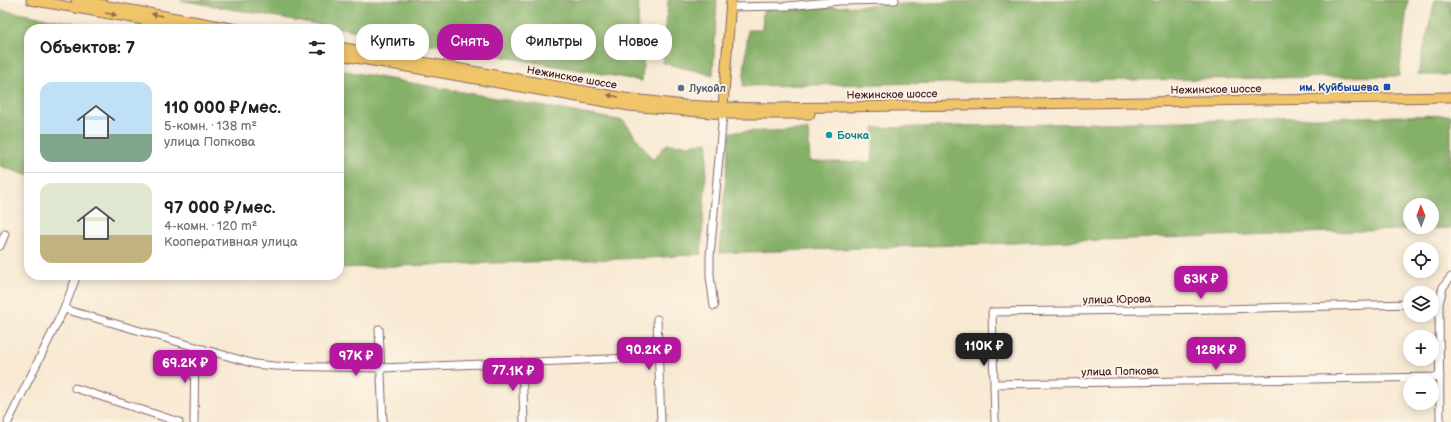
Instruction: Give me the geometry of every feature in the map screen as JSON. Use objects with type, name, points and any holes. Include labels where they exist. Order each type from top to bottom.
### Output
[{"type":"main road","points":[[31,0],[166,24]]},
{"type":"main road","points":[[76,0],[209,24]]},
{"type":"main road","points":[[723,111],[730,4]]},
{"type":"main road","name":"Нежинское шоссе","points":[[344,48],[624,98],[723,111],[783,108],[1451,97]]},
{"type":"main road","name":"Нежинское шоссе","points":[[344,56],[629,106],[723,111],[1451,103]]},
{"type":"street","points":[[730,4],[802,6],[839,1],[895,0]]},
{"type":"street","points":[[714,306],[710,276],[710,256],[723,111]]},
{"type":"street","points":[[0,246],[5,234]]},
{"type":"street","points":[[1439,297],[1443,287],[1451,277]]},
{"type":"street","points":[[8,422],[64,309],[75,280]]},
{"type":"street","name":"улица Юрова","points":[[994,384],[992,312],[1222,309],[1403,304]]},
{"type":"street","points":[[64,309],[255,364],[274,366],[381,368],[658,357]]},
{"type":"street","points":[[657,319],[661,422]]},
{"type":"street","points":[[1437,322],[1440,377],[1440,422]]},
{"type":"street","points":[[379,329],[383,422]]},
{"type":"street","points":[[194,422],[195,347]]},
{"type":"street","points":[[522,362],[524,422]]},
{"type":"street","name":"улица Попкова","points":[[994,384],[1440,377]]},
{"type":"street","points":[[994,384],[995,422]]},
{"type":"street","points":[[75,388],[179,422]]},
{"type":"green space","points":[[180,0],[639,0],[638,24],[604,24],[604,60],[643,60],[642,81],[522,60],[596,60],[596,24],[511,24],[511,58],[503,57],[503,24],[437,24],[437,45],[429,44],[429,24],[356,24],[356,31],[344,29],[344,24],[317,24]]},
{"type":"green space","points":[[668,0],[717,0],[713,75],[663,63],[663,60],[672,60],[672,24],[666,24]]},
{"type":"green space","points":[[999,0],[1408,0],[1399,76],[743,86],[748,30],[762,30],[763,10]]},
{"type":"green space","points":[[1435,0],[1451,0],[1451,75],[1418,75]]},
{"type":"green space","points":[[0,10],[80,24],[24,24],[24,174],[0,166]]},
{"type":"green space","points":[[344,71],[624,121],[653,160],[667,144],[689,145],[708,142],[701,254],[649,258],[344,268]]},
{"type":"green space","points":[[1451,115],[1451,228],[1439,228],[1439,198],[1403,198],[1403,230],[719,253],[730,132],[808,130],[810,162],[872,162],[874,128]]},
{"type":"place","name":"им. Куйбышева","points":[[1387,87]]},
{"type":"place","name":"Лукойл","points":[[681,88]]},
{"type":"place","name":"Бочка","points":[[829,135]]}]
